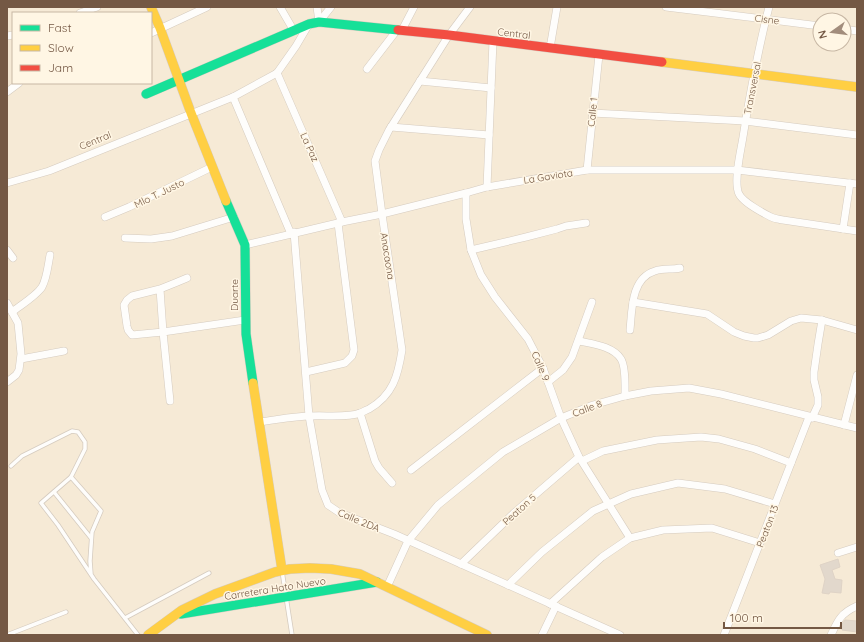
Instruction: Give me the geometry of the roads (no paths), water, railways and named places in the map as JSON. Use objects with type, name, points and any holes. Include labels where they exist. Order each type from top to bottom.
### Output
[{"type":"street","points":[[83,12],[97,7]]},
{"type":"street","name":"Duarte","points":[[151,7],[190,113],[246,245],[246,334],[282,570]]},
{"type":"street","points":[[152,32],[207,7]]},
{"type":"street","points":[[280,7],[294,31]]},
{"type":"street","points":[[317,7],[319,22]]},
{"type":"street","points":[[319,22],[332,7]]},
{"type":"street","points":[[367,69],[399,30],[414,7]]},
{"type":"street","name":"Anacaona","points":[[259,422],[309,416],[360,413],[377,404],[389,393],[400,366],[402,350],[375,161],[391,127],[450,35],[470,7]]},
{"type":"street","points":[[550,48],[556,7]]},
{"type":"street","name":"Cisne","points":[[666,7],[812,25]]},
{"type":"street","name":"Transversal","points":[[769,7],[745,121],[737,170],[737,190],[739,195],[744,200],[772,218],[843,229]]},
{"type":"street","name":"Central","points":[[146,94],[309,24],[319,22],[450,35],[857,87]]},
{"type":"street","points":[[277,73],[309,24]]},
{"type":"street","points":[[487,187],[493,41]]},
{"type":"street","name":"Calle 1","points":[[586,170],[599,54]]},
{"type":"street","name":"Central","points":[[7,183],[49,171],[232,97],[277,73]]},
{"type":"street","name":"La Paz","points":[[277,73],[340,222],[354,350],[352,356],[345,363],[306,372]]},
{"type":"street","points":[[420,81],[491,88]]},
{"type":"street","points":[[7,92],[18,84]]},
{"type":"street","name":"Calle 2DA","points":[[232,97],[293,233],[309,416],[322,490],[328,505],[340,513],[462,564],[620,635]]},
{"type":"street","points":[[592,113],[745,121],[857,135]]},
{"type":"street","points":[[391,127],[489,136]]},
{"type":"street","name":"Mlo T. Justo","points":[[105,217],[212,167]]},
{"type":"street","name":"La Gaviota","points":[[246,245],[340,222],[382,214],[487,187],[586,170],[737,170],[854,183]]},
{"type":"street","points":[[854,183],[843,229],[857,231]]},
{"type":"street","name":"Calle 9","points":[[466,193],[466,220],[471,250],[482,275],[495,297],[528,339],[543,368],[561,418],[581,459],[630,538]]},
{"type":"street","points":[[125,238],[151,239],[172,236],[234,217]]},
{"type":"street","points":[[471,250],[526,238],[566,226],[586,223]]},
{"type":"street","points":[[7,250],[13,258]]},
{"type":"street","points":[[12,312],[37,293],[44,281],[50,255]]},
{"type":"street","points":[[630,330],[633,302],[640,281],[656,270],[680,268]]},
{"type":"street","points":[[187,278],[160,289],[129,298],[124,305],[127,326],[130,334],[163,332],[245,320]]},
{"type":"street","points":[[160,289],[170,401]]},
{"type":"street","points":[[548,382],[563,370],[570,361],[579,341],[592,302]]},
{"type":"street","points":[[633,302],[707,314],[734,332],[754,338],[768,335],[791,321],[801,318],[822,320],[857,330]]},
{"type":"street","points":[[7,303],[18,323],[21,354],[19,370],[16,375],[7,382]]},
{"type":"street","name":"Peaton 13","points":[[724,635],[791,463],[811,417],[818,406],[814,372],[822,320]]},
{"type":"street","points":[[579,341],[607,348],[621,359],[624,372],[625,396]]},
{"type":"street","points":[[21,359],[64,351]]},
{"type":"street","points":[[411,470],[543,368]]},
{"type":"street","points":[[844,425],[857,375]]},
{"type":"street","name":"Calle 8","points":[[387,587],[408,541],[438,505],[502,452],[561,418],[593,405],[625,396],[651,391],[689,388],[722,394],[857,428]]},
{"type":"street","points":[[360,413],[375,461],[392,483]]},
{"type":"street","name":"Peaton 5","points":[[462,564],[514,513],[581,459],[603,451],[657,440],[701,437],[719,439],[755,449],[791,463]]},
{"type":"street","points":[[508,585],[542,552],[592,511],[631,494],[678,483],[725,488],[775,504]]},
{"type":"street","points":[[542,635],[553,605],[602,557],[630,538],[662,530],[712,528],[760,543]]},
{"type":"street","points":[[838,553],[857,546]]},
{"type":"street","name":"Carretera Hato Nuevo","points":[[148,635],[175,615],[219,592],[260,576],[282,570],[319,568],[360,574],[487,635]]},
{"type":"street","name":"Carretera Hato Nuevo","points":[[175,615],[377,582]]},
{"type":"street","points":[[831,635],[839,619],[844,613],[857,606]]},
{"type":"lane","points":[[10,466],[22,456],[72,431],[78,432],[85,442],[85,449],[71,477],[41,503],[91,574],[138,635]]},
{"type":"lane","points":[[71,477],[101,511],[91,538],[91,574]]},
{"type":"lane","points":[[54,492],[91,538]]},
{"type":"lane","name":"Duarte","points":[[282,570],[292,635]]},
{"type":"lane","points":[[125,618],[209,573]]},
{"type":"lane","points":[[7,635],[66,612]]}]
